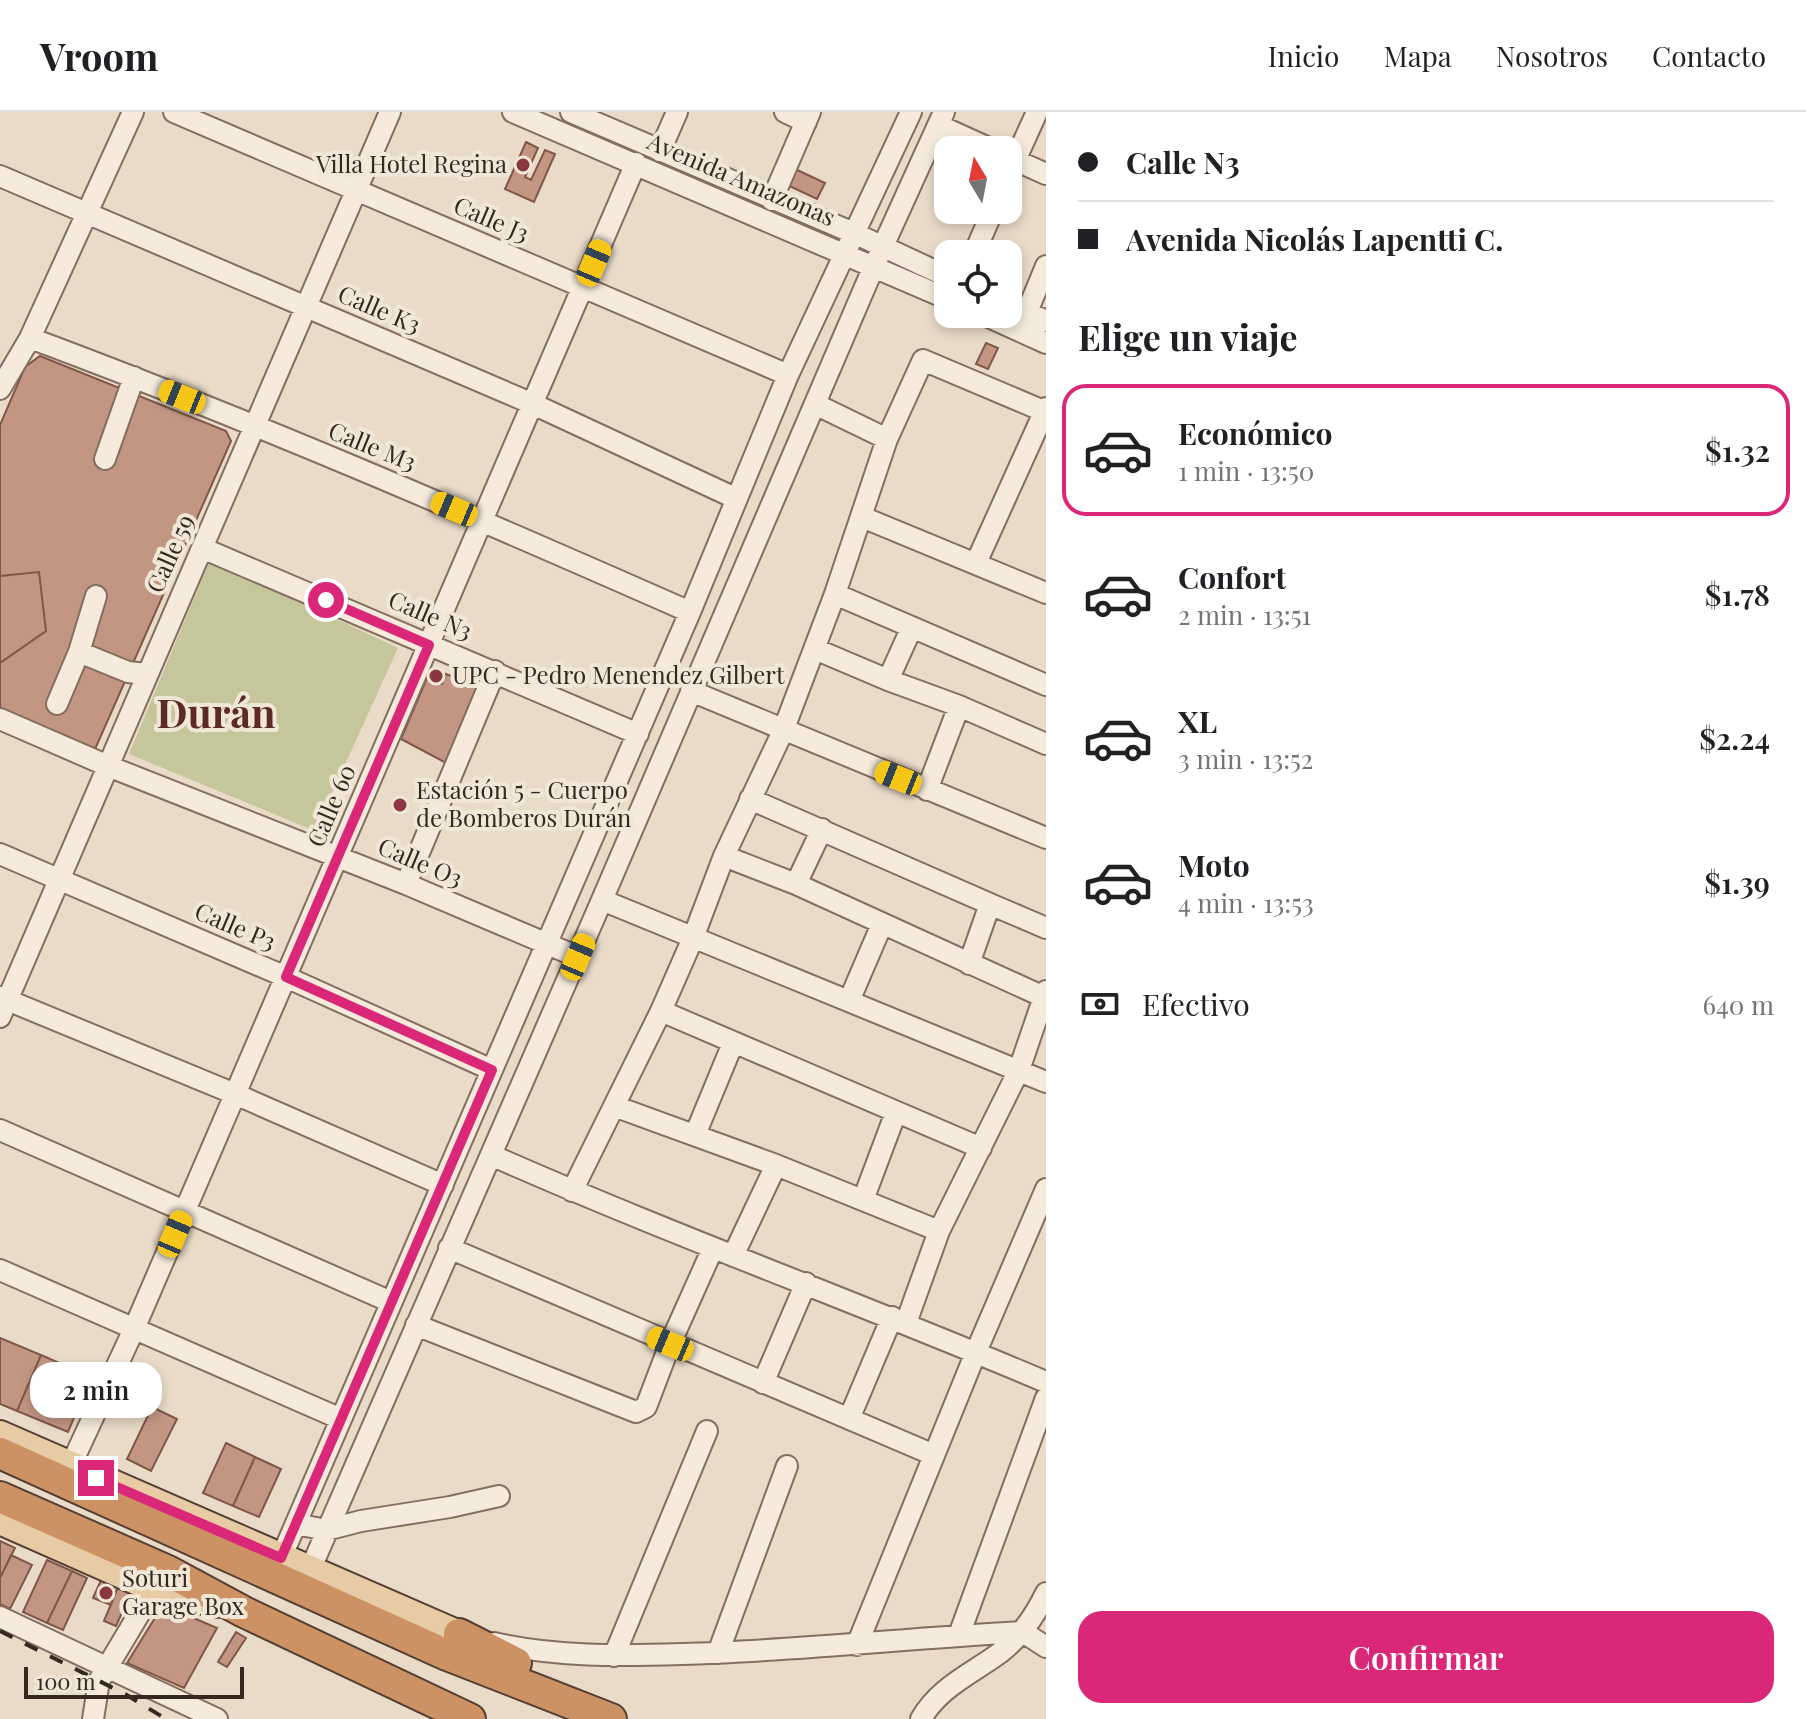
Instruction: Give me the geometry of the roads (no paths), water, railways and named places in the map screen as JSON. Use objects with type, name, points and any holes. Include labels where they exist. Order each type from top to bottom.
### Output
[{"type":"highway","points":[[0,1453],[447,1655],[611,1719]]},
{"type":"highway","points":[[0,1497],[168,1571],[244,1612],[470,1719]]},
{"type":"highway","points":[[459,1634],[625,1719]]},
{"type":"main road","points":[[0,1434],[459,1634]]},
{"type":"main road","points":[[0,1521],[154,1589],[244,1612]]},
{"type":"street","points":[[0,389],[30,338],[133,112]]},
{"type":"street","name":"Calle J3","points":[[174,112],[788,375]]},
{"type":"street","name":"Calle 59","points":[[2,1005],[59,880],[390,112]]},
{"type":"street","name":"Avenida Amazonas","points":[[513,112],[846,253],[879,256],[934,273]]},
{"type":"street","name":"Avenida Amazonas","points":[[571,112],[856,234],[879,256],[934,290]]},
{"type":"street","points":[[660,151],[677,112]]},
{"type":"street","points":[[772,200],[808,117],[785,112]]},
{"type":"street","points":[[281,1558],[638,734],[788,375],[911,112]]},
{"type":"street","points":[[1022,141],[1037,112]]},
{"type":"street","points":[[310,1570],[941,119],[970,136]]},
{"type":"street","name":"Calle 60","points":[[70,1467],[186,1210],[636,163]]},
{"type":"street","points":[[1022,167],[1046,174]]},
{"type":"street","name":"Calle K3","points":[[0,176],[533,404],[735,498]]},
{"type":"street","points":[[1027,312],[1046,266]]},
{"type":"street","points":[[1013,328],[1046,343]]},
{"type":"street","name":"Calle M3","points":[[30,338],[255,426],[690,612]]},
{"type":"street","points":[[572,1191],[661,1011],[724,856],[783,731],[835,594],[887,439],[923,360],[1045,411],[976,563]]},
{"type":"street","points":[[105,459],[134,377]]},
{"type":"street","points":[[815,404],[887,439]]},
{"type":"street","points":[[862,517],[1046,593]]},
{"type":"street","name":"Calle N3","points":[[202,548],[638,734]]},
{"type":"street","points":[[835,594],[1046,685]]},
{"type":"street","points":[[57,704],[79,652],[96,596]]},
{"type":"street","points":[[888,680],[912,627]]},
{"type":"street","points":[[815,649],[1046,744]]},
{"type":"street","points":[[79,652],[128,672],[146,674]]},
{"type":"street","points":[[406,884],[495,671]]},
{"type":"street","points":[[691,691],[1046,838]]},
{"type":"street","points":[[927,790],[959,706]]},
{"type":"street","name":"Calle O3","points":[[0,719],[578,957]]},
{"type":"street","points":[[750,799],[1046,928]]},
{"type":"street","points":[[796,884],[822,829]]},
{"type":"street","name":"Calle P3","points":[[0,854],[492,1070]]},
{"type":"street","points":[[724,856],[796,884],[969,964],[1045,994],[1019,1070],[849,1419]]},
{"type":"street","points":[[602,900],[1046,1082]]},
{"type":"street","points":[[969,964],[990,904]]},
{"type":"street","points":[[849,1001],[882,924]]},
{"type":"street","points":[[2,1005],[235,1094],[443,1185]]},
{"type":"street","points":[[661,1011],[981,1148]]},
{"type":"street","points":[[695,1135],[733,1043]]},
{"type":"street","points":[[614,1106],[776,1165],[939,1231]]},
{"type":"street","points":[[863,1200],[896,1112]]},
{"type":"street","points":[[0,1130],[391,1302]]},
{"type":"street","points":[[491,1155],[572,1191],[899,1320],[1046,1382]]},
{"type":"street","points":[[733,1256],[776,1165]]},
{"type":"street","points":[[857,1645],[1046,1189]]},
{"type":"street","points":[[449,1248],[934,1455]]},
{"type":"street","points":[[416,1325],[636,1412],[646,1407],[713,1248]]},
{"type":"street","points":[[0,1270],[341,1419]]},
{"type":"street","points":[[763,1383],[806,1283]]},
{"type":"street","points":[[959,1635],[1046,1398]]},
{"type":"street","points":[[614,1656],[707,1431]]},
{"type":"street","points":[[718,1653],[787,1466]]},
{"type":"street","points":[[296,1524],[326,1530],[499,1496]]},
{"type":"street","points":[[93,1719],[97,1687],[154,1589]]},
{"type":"street","points":[[921,1719],[931,1701],[1002,1651],[1023,1632],[1046,1593]]},
{"type":"street","points":[[0,1617],[217,1719]]},
{"type":"street","points":[[459,1634],[509,1646],[614,1656],[857,1645],[1023,1632],[1046,1647]]},
{"type":"railway","points":[[0,1631],[125,1694],[166,1719]]},
{"type":"place","name":"Villa Hotel Regina","points":[[523,165]]},
{"type":"place","name":"UPC - Pedro Menendez Gilbert","points":[[436,676]]},
{"type":"place","name":"Estación 5 - Cuerpo de Bomberos Durán","points":[[400,805]]},
{"type":"place","name":"Soturi Garage Box","points":[[106,1593]]},
{"type":"district","name":"Durán","points":[[216,714]]}]
